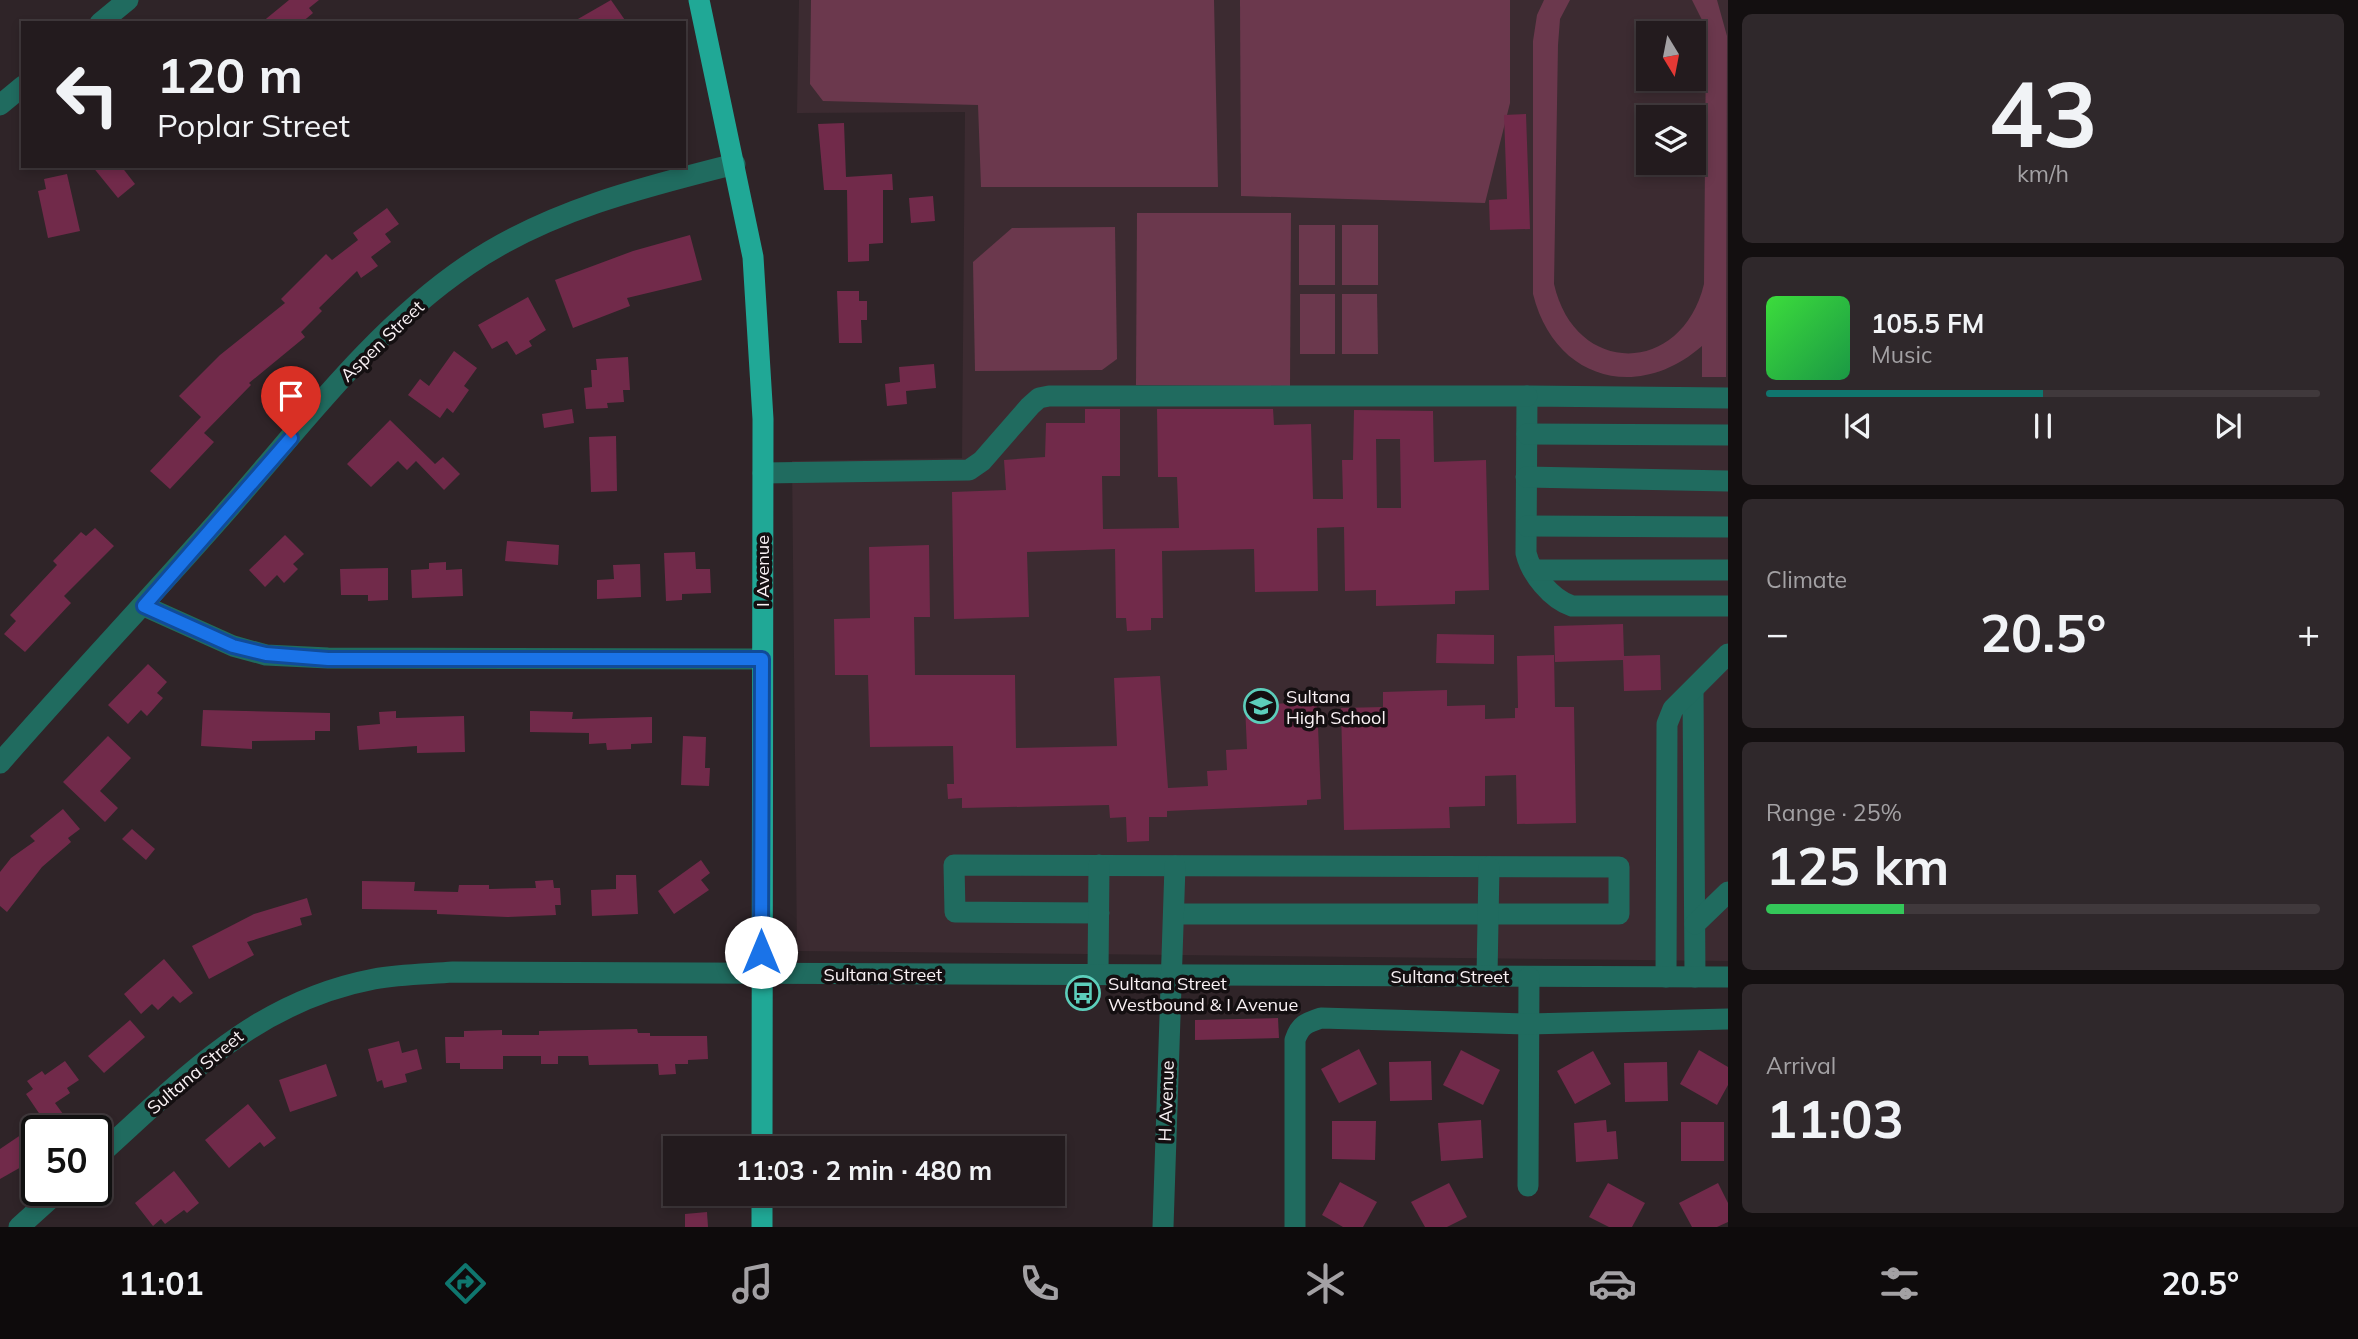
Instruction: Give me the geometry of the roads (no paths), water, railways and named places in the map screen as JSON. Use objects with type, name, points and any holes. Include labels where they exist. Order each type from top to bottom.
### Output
[{"type":"main road","name":"I Avenue","points":[[699,0],[735,164],[753,257],[758,302],[763,473],[762,1136]]},
{"type":"main road","points":[[762,1206],[762,1227]]},
{"type":"street","points":[[102,21],[128,0]]},
{"type":"street","points":[[0,105],[21,88]]},
{"type":"street","name":"Aspen Street","points":[[0,763],[73,679],[144,606],[346,374],[412,309],[468,264],[527,232],[618,194],[735,164]]},
{"type":"street","points":[[763,473],[969,470],[982,461],[1030,406],[1039,398],[1049,396],[1728,398]]},
{"type":"street","points":[[1527,396],[1526,553],[1533,570],[1559,601],[1572,606],[1728,606]]},
{"type":"street","points":[[1527,434],[1728,435]]},
{"type":"street","points":[[1527,477],[1728,481]]},
{"type":"street","points":[[1527,526],[1728,527]]},
{"type":"street","points":[[1533,570],[1728,570]]},
{"type":"street","points":[[144,606],[233,646],[266,654],[328,659],[762,659]]},
{"type":"street","points":[[1666,977],[1667,724],[1673,709],[1728,654]]},
{"type":"street","points":[[1693,690],[1695,977]]},
{"type":"street","points":[[1099,913],[955,912],[954,865],[1619,867],[1619,914],[1175,914]]},
{"type":"street","points":[[1098,974],[1099,865]]},
{"type":"street","name":"H Avenue","points":[[1163,1227],[1175,866]]},
{"type":"street","points":[[1487,976],[1489,867]]},
{"type":"street","points":[[1695,924],[1728,892]]},
{"type":"street","name":"Sultana Street","points":[[112,1144],[216,1051],[251,1026],[288,1006],[330,990],[374,979],[453,972],[1728,977]]},
{"type":"street","points":[[1528,1186],[1529,977]]},
{"type":"street","points":[[1295,1227],[1296,1040],[1299,1028],[1305,1023],[1321,1018],[1529,1024],[1728,1019]]},
{"type":"street","points":[[19,1227],[42,1206]]},
{"type":"place","name":"Sultana High School","points":[[1261,706]]},
{"type":"place","name":"Sultana Street Westbound & I Avenue","points":[[1083,993]]}]
